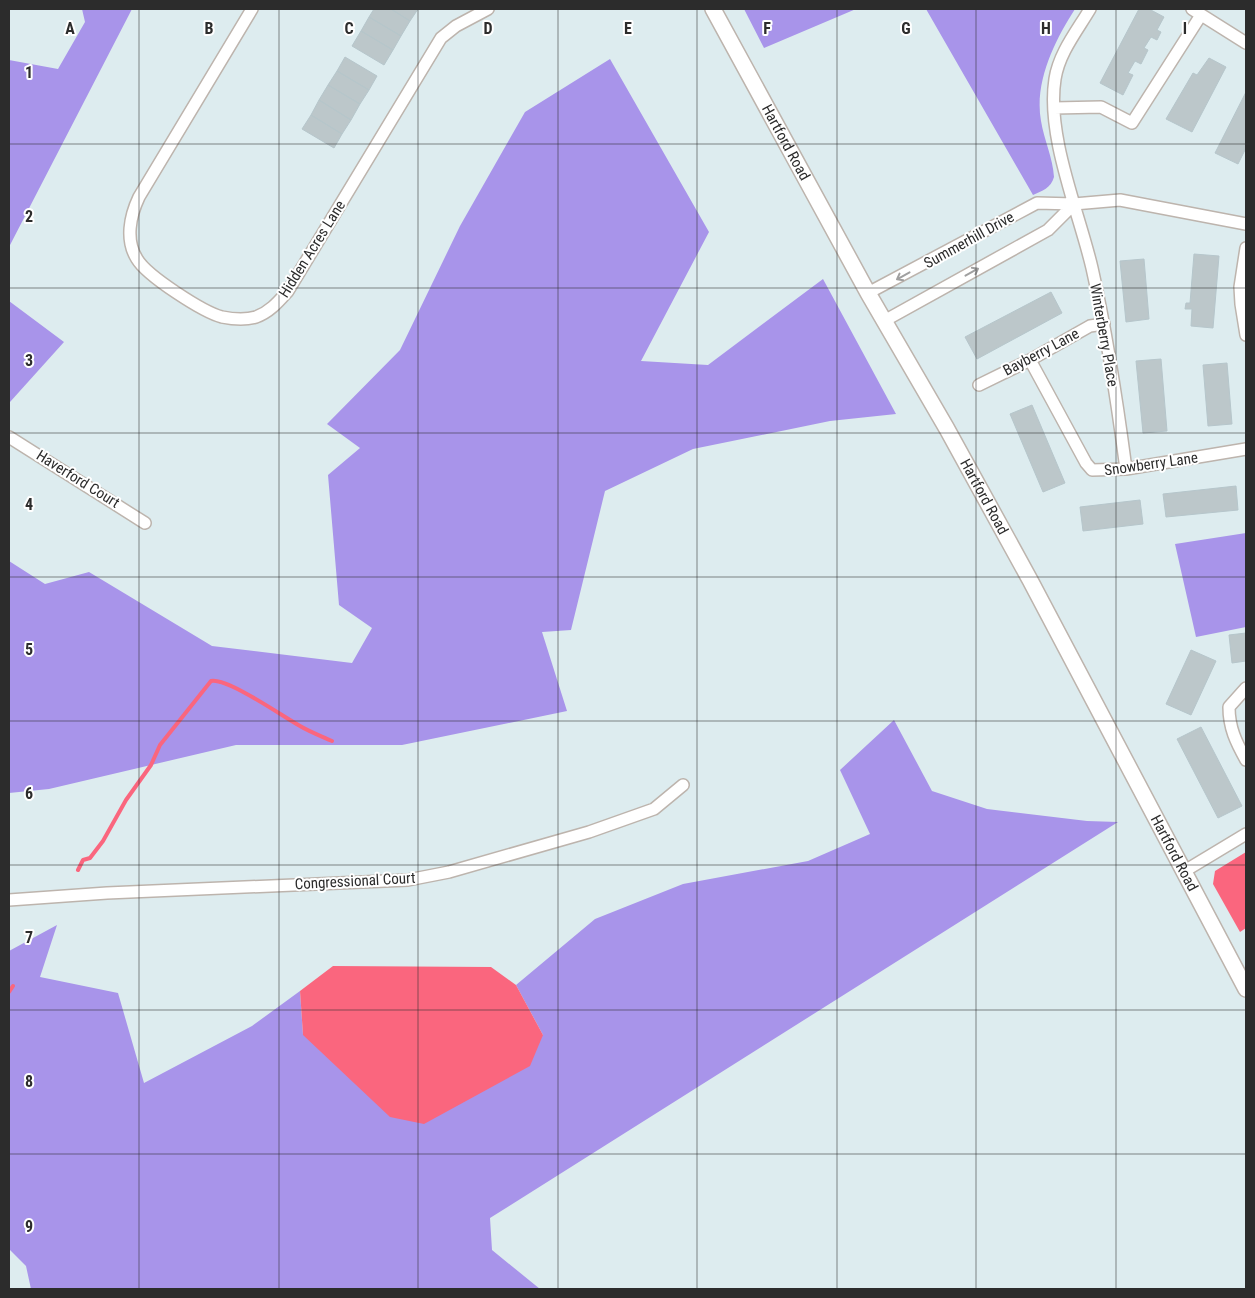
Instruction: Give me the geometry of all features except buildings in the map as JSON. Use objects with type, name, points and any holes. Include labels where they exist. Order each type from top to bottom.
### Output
[{"type":"main road","name":"Hartford Road","points":[[713,9],[884,322],[947,429],[1030,580],[1246,989]]},
{"type":"street","name":"Hidden Acres Lane","points":[[252,9],[140,197],[130,222],[132,250],[136,259],[148,272],[211,312],[233,318],[255,317],[268,311],[288,290],[442,38],[456,26],[488,9]]},
{"type":"street","points":[[1074,204],[1064,167],[1054,108],[1055,79],[1063,52],[1090,9]]},
{"type":"street","points":[[1054,108],[1101,108],[1132,123],[1197,12],[1246,43]]},
{"type":"street","name":"Summerhill Drive","points":[[868,293],[1036,203],[1074,204],[1106,200],[1128,200],[1246,224]]},
{"type":"street","name":"Summerhill Drive","points":[[884,322],[1048,230],[1074,204]]},
{"type":"street","name":"Winterberry Place","points":[[1074,204],[1091,265],[1104,324],[1126,469]]},
{"type":"street","points":[[1246,248],[1240,287],[1240,304],[1246,328]]},
{"type":"street","name":"Bayberry Lane","points":[[979,385],[1030,360],[1090,326],[1104,324]]},
{"type":"street","name":"Snowberry Lane","points":[[1030,360],[1089,467],[1096,471],[1126,469],[1246,449]]},
{"type":"street","name":"Haverford Court","points":[[9,437],[145,523]]},
{"type":"street","points":[[1246,688],[1229,707],[1229,721],[1232,734],[1246,760]]},
{"type":"street","name":"Congressional Court","points":[[9,900],[107,893],[408,880],[449,872],[589,832],[654,809],[683,785]]},
{"type":"street","points":[[1183,872],[1246,834]]},
{"type":"shaded area","points":[[82,9],[132,9],[9,247],[9,60],[58,69],[85,22]]},
{"type":"shaded area","points":[[744,9],[856,9],[764,48]]},
{"type":"shaded area","points":[[926,9],[1075,9],[1060,34],[1043,77],[1040,106],[1041,121],[1054,177],[1046,189],[1033,195]]},
{"type":"shaded area","points":[[610,59],[709,232],[641,361],[708,365],[823,279],[896,414],[830,421],[693,449],[605,491],[571,630],[542,632],[567,711],[402,745],[236,745],[49,789],[9,793],[9,561],[45,584],[89,572],[212,646],[352,663],[372,628],[339,605],[328,475],[360,448],[327,424],[400,350],[460,226],[525,112]]},
{"type":"shaded area","points":[[9,301],[64,342],[10,402],[9,401]]},
{"type":"shaded area","points":[[1246,533],[1246,627],[1196,637],[1175,544]]},
{"type":"shaded area","points":[[894,720],[932,791],[987,809],[1087,821],[1118,822],[490,1218],[492,1250],[540,1289],[31,1289],[26,1266],[9,1249],[9,951],[57,925],[40,977],[118,993],[144,1083],[252,1026],[300,991],[303,1035],[543,1035],[516,985],[595,919],[683,884],[808,861],[870,834],[840,770]]},
{"type":"shaded area","points":[[1246,852],[1246,928],[1240,932],[1213,884],[1215,871]]},
{"type":"shaded area","points":[[333,966],[491,967],[516,985],[543,1035],[530,1066],[424,1124],[390,1117],[303,1035],[300,991]]},
{"type":"waterway","points":[[78,870],[83,860],[90,858],[103,841],[126,800],[151,765],[160,745],[211,681],[230,685],[304,728],[332,741]]},
{"type":"waterway","points":[[9,992],[13,986]]}]
